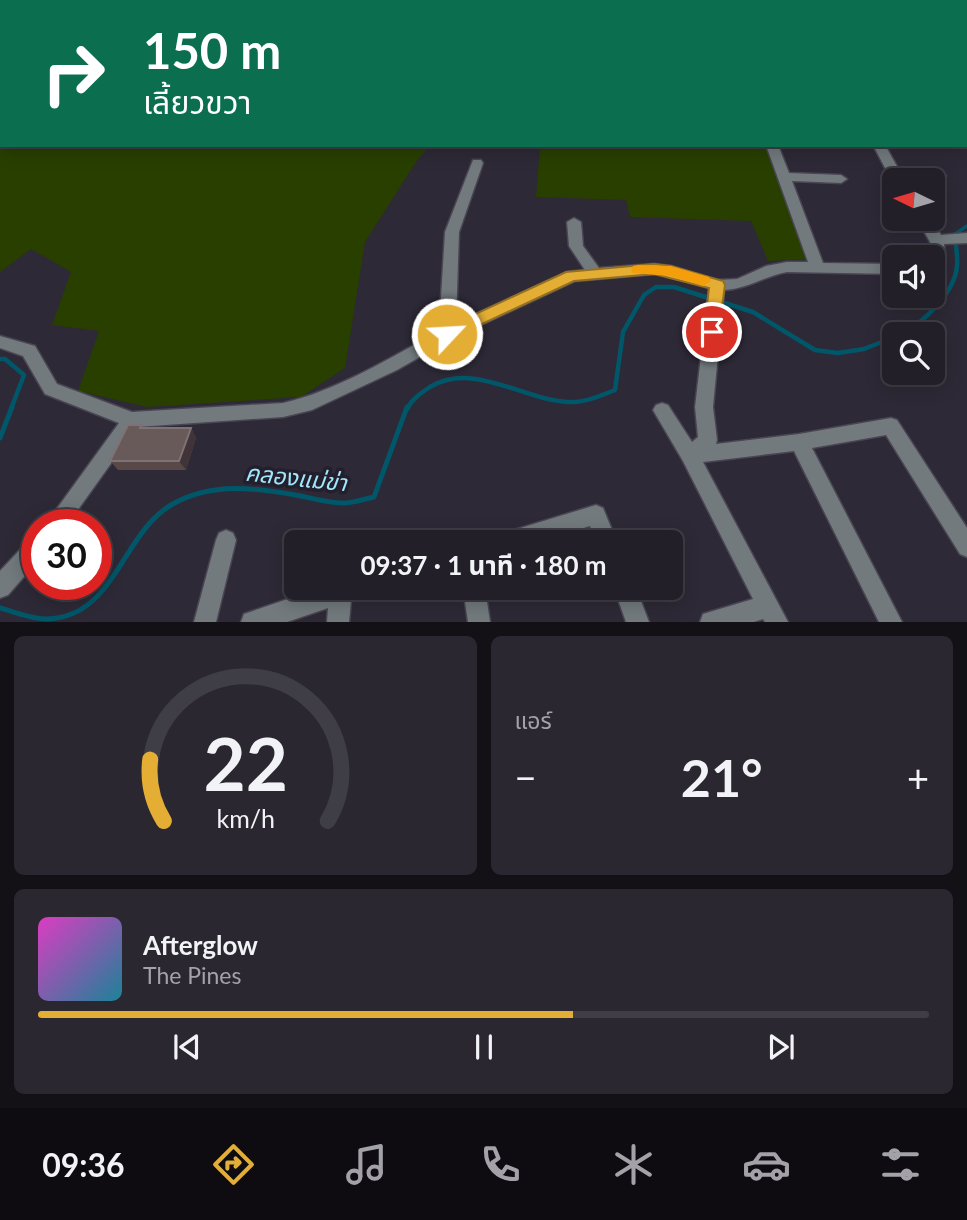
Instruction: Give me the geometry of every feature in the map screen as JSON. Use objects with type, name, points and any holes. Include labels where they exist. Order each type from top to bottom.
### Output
[{"type":"street","points":[[773,147],[817,266]]},
{"type":"street","points":[[880,147],[891,168]]},
{"type":"street","points":[[447,334],[452,232],[477,163]]},
{"type":"street","points":[[783,177],[841,179]]},
{"type":"street","points":[[574,222],[576,246],[593,272]]},
{"type":"street","points":[[934,231],[942,240]]},
{"type":"street","points":[[942,240],[966,239]]},
{"type":"street","points":[[941,245],[942,240]]},
{"type":"street","points":[[716,295],[766,271],[787,267],[882,269]]},
{"type":"street","points":[[0,342],[29,351],[51,389],[132,420],[284,410],[306,405],[391,365],[447,334],[572,276],[593,272],[654,269],[671,271],[716,295]]},
{"type":"street","points":[[690,455],[708,440],[704,407],[716,295]]},
{"type":"street","points":[[662,410],[690,455],[773,614],[711,621]]},
{"type":"street","points":[[67,509],[132,420]]},
{"type":"street","points":[[690,455],[799,442],[891,426],[967,547]]},
{"type":"street","points":[[799,442],[891,621]]},
{"type":"street","points":[[547,530],[596,515],[602,530]]},
{"type":"street","points":[[205,621],[226,540]]},
{"type":"street","points":[[6,581],[21,564]]},
{"type":"street","points":[[252,621],[316,600]]},
{"type":"street","points":[[338,621],[344,600]]},
{"type":"street","points":[[475,600],[478,621]]},
{"type":"street","points":[[630,600],[638,621]]},
{"type":"green space","points":[[0,147],[428,147],[365,242],[345,368],[301,397],[147,407],[78,391],[99,331],[52,325],[71,272],[31,249],[0,272]]},
{"type":"green space","points":[[540,147],[767,147],[810,259],[768,261],[751,221],[630,217],[626,200],[536,197]]},
{"type":"building","points":[[128,425],[141,425],[140,428],[191,428],[179,461],[110,461]]},
{"type":"waterway","name":"คลองแม่ข่า","points":[[955,238],[955,234],[967,226]]},
{"type":"waterway","name":"คลองแม่ข่า","points":[[920,322],[951,286],[957,266],[955,238]]},
{"type":"waterway","name":"คลองแม่ข่า","points":[[407,409],[414,399],[430,387],[447,380],[464,378],[568,402],[598,397],[615,390],[623,332],[644,295],[656,287],[674,287],[753,312],[815,350],[838,353],[864,349],[882,342]]},
{"type":"waterway","name":"คลองแม่ข่า","points":[[0,359],[5,359],[24,375],[11,409]]},
{"type":"waterway","name":"คลองแม่ข่า","points":[[0,438],[12,407]]},
{"type":"waterway","name":"คลองแม่ข่า","points":[[0,608],[29,617],[47,619],[70,615],[88,605],[103,590],[154,518],[171,505],[202,492],[251,489],[343,503],[374,497],[407,407]]},
{"type":"slow traffic","points":[[638,270],[671,271],[703,281]]},
{"type":"route","points":[[447,334],[572,276],[593,272],[654,269],[671,271],[717,285],[712,332]]}]
